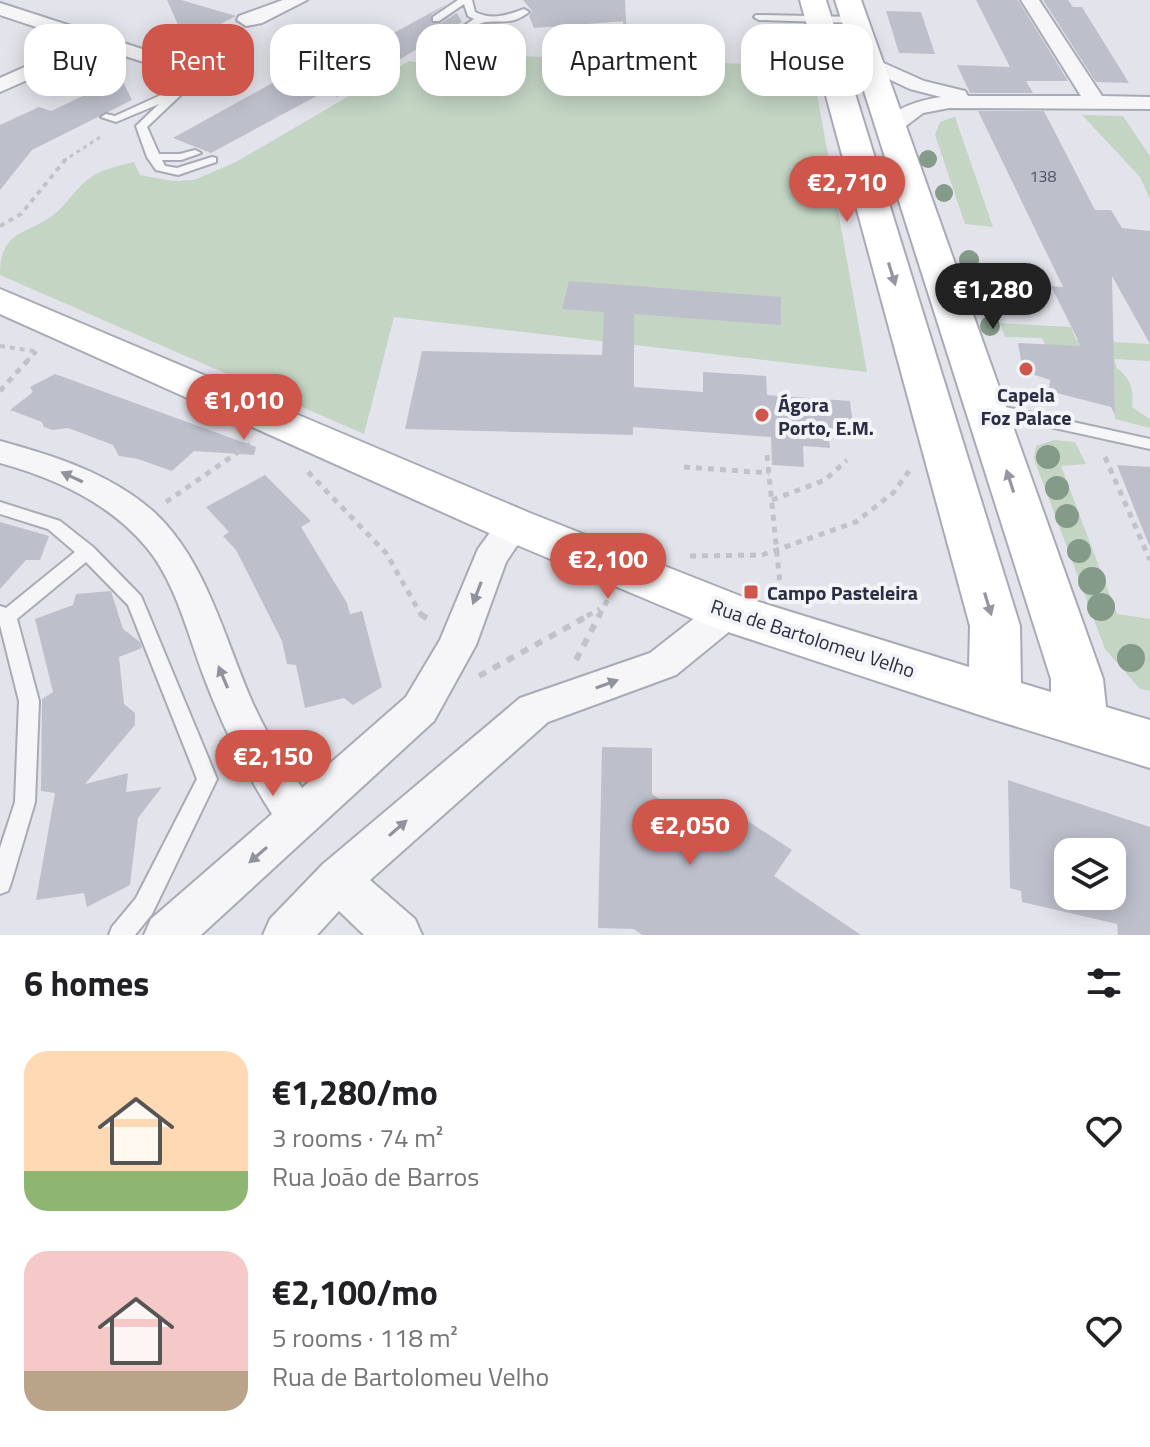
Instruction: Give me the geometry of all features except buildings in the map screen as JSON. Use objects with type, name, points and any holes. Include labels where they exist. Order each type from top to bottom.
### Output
[{"type":"street","points":[[234,0],[272,12]]},
{"type":"street","points":[[246,20],[298,0]]},
{"type":"street","points":[[1030,0],[1095,102]]},
{"type":"street","points":[[6,15],[38,24]]},
{"type":"street","points":[[0,86],[24,75]]},
{"type":"street","points":[[873,75],[997,100]]},
{"type":"street","points":[[873,76],[949,102]]},
{"type":"street","points":[[864,96],[969,541],[995,626],[995,698]]},
{"type":"street","points":[[872,96],[890,127],[1077,679],[1080,723]]},
{"type":"street","points":[[890,127],[916,108],[949,102],[1150,103]]},
{"type":"street","name":"Rua de Bartolomeu Velho","points":[[0,300],[53,346],[280,422],[514,525],[728,612],[1150,744]]},
{"type":"street","points":[[0,452],[36,461],[96,489],[140,520],[174,561],[251,743],[299,820]]},
{"type":"street","points":[[167,935],[420,709],[461,633],[490,558],[514,525]]},
{"type":"street","points":[[969,541],[991,559],[1004,562],[1034,556]]},
{"type":"street","points":[[286,935],[339,879],[534,710],[663,664],[728,612]]},
{"type":"street","points":[[339,879],[399,935]]},
{"type":"lane","points":[[436,19],[465,0],[471,14],[481,19],[507,20],[524,12]]},
{"type":"lane","points":[[759,17],[815,9],[852,10]]},
{"type":"lane","points":[[473,24],[481,19]]},
{"type":"lane","points":[[106,117],[116,119],[128,115],[167,96]]},
{"type":"lane","points":[[173,96],[141,126],[153,157],[160,168],[178,172],[212,160]]},
{"type":"lane","points":[[153,157],[181,157],[195,153]]},
{"type":"lane","points":[[986,408],[1150,444]]},
{"type":"lane","points":[[0,508],[54,525],[87,552],[135,601],[207,779],[144,906],[120,935]]},
{"type":"lane","points":[[0,883],[25,802],[29,701],[4,615],[87,552]]},
{"type":"path","points":[[612,0],[625,24]]},
{"type":"path","points":[[102,96],[107,98]]},
{"type":"path","points":[[0,226],[21,214],[63,161],[84,145],[119,128],[141,126]]},
{"type":"path","points":[[0,346],[53,346]]},
{"type":"path","points":[[0,391],[53,346]]},
{"type":"path","points":[[140,520],[280,422]]},
{"type":"path","points":[[1094,431],[1150,560]]},
{"type":"path","points":[[767,455],[785,631]]},
{"type":"path","points":[[772,500],[825,480],[847,460]]},
{"type":"path","points":[[688,556],[762,555],[856,522],[893,493],[914,461]]},
{"type":"path","points":[[297,462],[386,553],[422,617],[461,633]]},
{"type":"path","points":[[684,467],[769,473]]},
{"type":"path","points":[[476,678],[601,608],[630,571]]},
{"type":"green space","points":[[526,56],[542,57],[542,96],[725,96],[725,63],[741,64],[741,96],[817,96],[867,372],[394,317],[364,434],[0,275],[1,259],[11,240],[47,220],[92,176],[134,162],[140,175],[172,181],[194,180],[236,162],[349,96],[400,96],[400,66],[409,61],[416,62],[416,96],[526,96]]},
{"type":"green space","points":[[1082,115],[1123,116],[1150,156],[1150,199],[1140,177]]},
{"type":"green space","points":[[955,117],[993,227],[965,224],[935,135],[940,122]]},
{"type":"green space","points":[[1000,323],[1071,327],[1076,340],[1150,344],[1150,361],[1114,359],[1130,385],[1132,407],[1150,419],[1150,428],[1115,419],[1114,374],[1055,364],[1042,338],[1005,337]]},
{"type":"green space","points":[[1054,440],[1075,442],[1086,464],[1061,466],[1117,614],[1150,619],[1150,691],[1140,689],[1105,649],[1034,459],[1036,446]]},
{"type":"water","points":[[985,266],[1011,267],[1024,302],[998,301]]},
{"type":"place","name":"Capela Foz Palace","points":[[1026,369]]},
{"type":"place","name":"Ágora Porto, E.M.","points":[[762,415]]},
{"type":"place","name":"Campo Pasteleira","points":[[751,592]]}]
